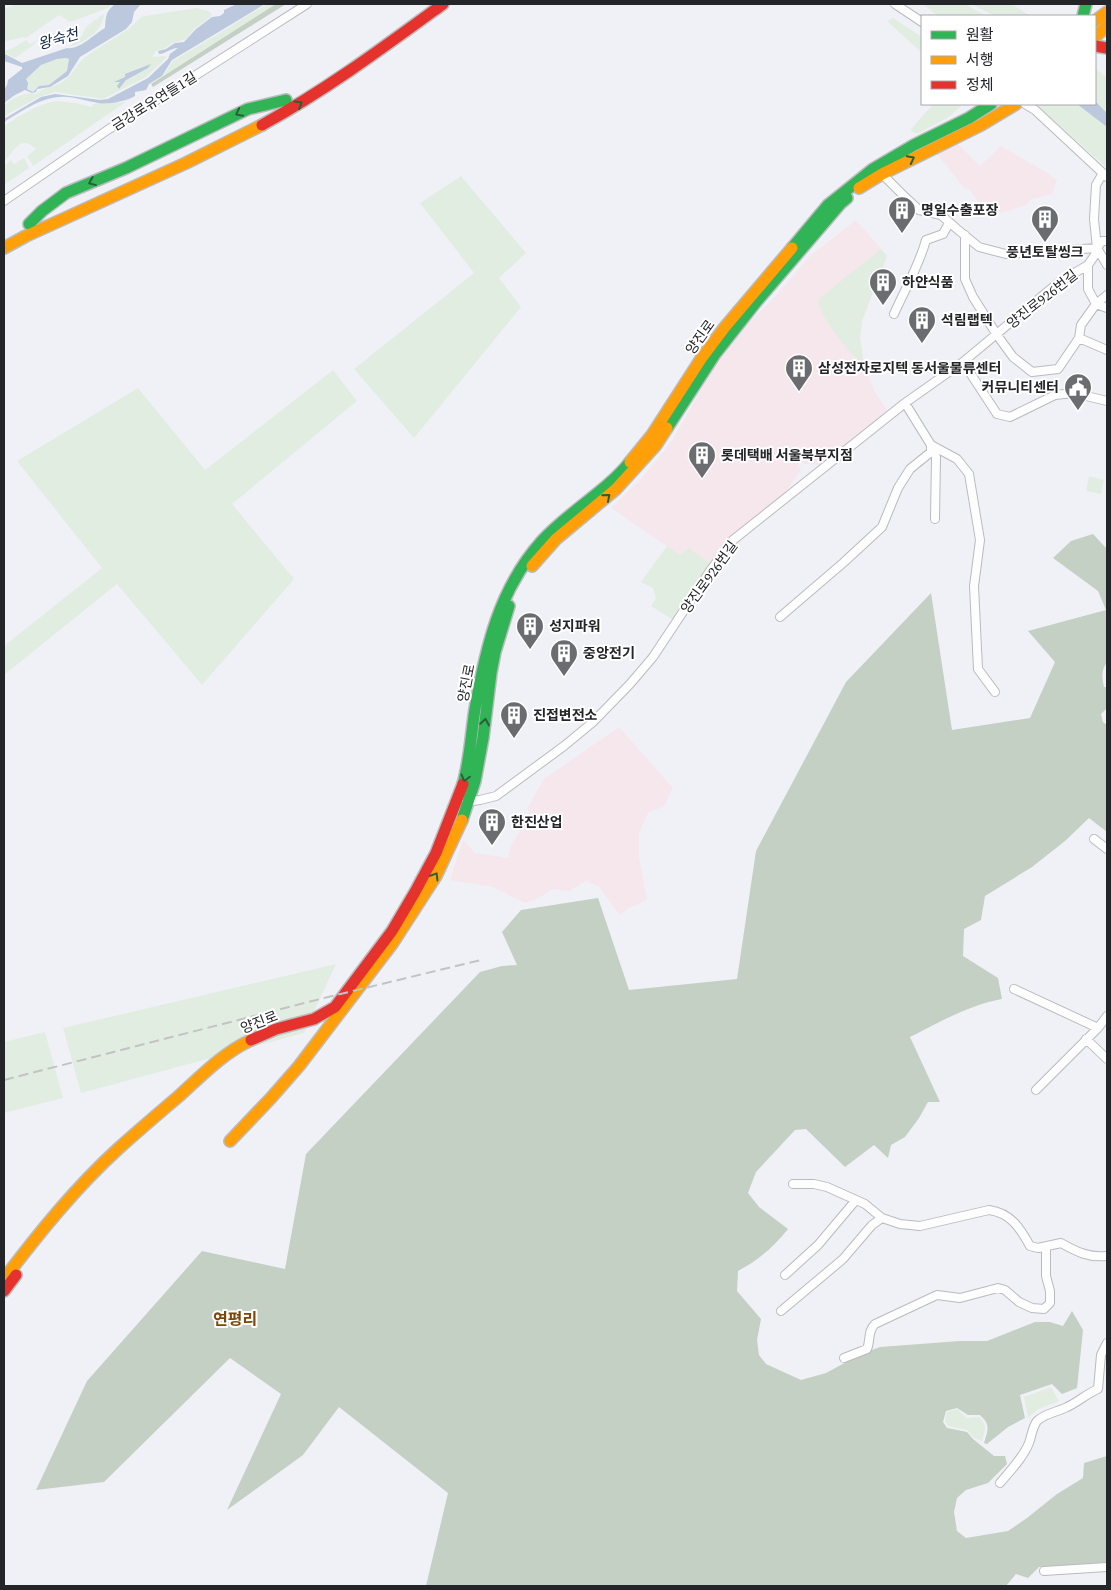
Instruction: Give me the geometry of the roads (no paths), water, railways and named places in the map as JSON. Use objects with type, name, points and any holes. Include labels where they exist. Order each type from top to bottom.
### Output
[{"type":"main road","points":[[4,238],[29,224],[197,148],[286,100],[329,74],[428,4]]},
{"type":"main road","points":[[4,248],[26,236],[192,162],[279,116],[347,73],[443,4]]},
{"type":"main road","points":[[1096,20],[1106,7]]},
{"type":"main road","points":[[1096,36],[1107,26]]},
{"type":"main road","name":"양진로","points":[[4,1279],[36,1236],[118,1149],[214,1065],[238,1046],[276,1029],[314,1019],[335,1007],[392,931],[436,853],[464,783],[491,633],[510,587],[534,551],[626,467],[652,435],[701,359],[725,327],[828,205],[873,169],[989,105]]},
{"type":"main road","name":"양진로","points":[[230,1141],[309,1055],[385,956],[448,855],[469,802],[475,780],[497,642],[508,609],[521,583],[537,560],[556,539],[616,489],[656,445],[715,354],[756,302],[841,203],[861,187],[882,174],[981,125],[1014,105]]},
{"type":"main road","name":"양진로","points":[[4,1291],[42,1241],[124,1153],[220,1070],[244,1051],[265,1040],[338,1016]]},
{"type":"street","name":"금강로유연들1길","points":[[4,200],[109,129],[307,4]]},
{"type":"street","points":[[896,4],[921,21]]},
{"type":"street","points":[[1027,105],[1035,110],[1105,175],[1096,185],[1096,248],[1107,266]]},
{"type":"street","points":[[882,174],[904,198],[919,210],[941,215],[979,247],[1006,254],[1096,248],[1102,242],[1107,241]]},
{"type":"street","points":[[894,314],[916,269],[926,240],[943,234],[950,223]]},
{"type":"street","name":"양진로926번길","points":[[965,235],[965,279],[997,335],[1013,356],[1032,372],[1058,369],[1079,338],[1081,325],[1096,304],[1088,289],[1088,265]]},
{"type":"street","name":"양진로926번길","points":[[457,801],[469,802],[496,796],[564,746],[592,722],[630,684],[653,657],[733,540],[905,403],[963,362],[1059,282],[1088,265],[1097,252],[1096,248]]},
{"type":"street","points":[[1096,304],[1107,295]]},
{"type":"street","points":[[1096,304],[1107,308]]},
{"type":"street","points":[[1079,338],[1107,350]]},
{"type":"street","points":[[963,362],[997,414],[1010,417],[1055,395],[1074,394],[1107,401]]},
{"type":"street","points":[[905,403],[931,445],[936,457],[935,519]]},
{"type":"street","points":[[780,617],[882,527],[898,488],[910,469],[931,452],[931,445]]},
{"type":"street","points":[[931,445],[957,459],[969,474],[980,540],[974,586],[978,670],[995,692]]},
{"type":"street","points":[[1094,839],[1107,849]]},
{"type":"street","points":[[1014,989],[1098,1028]]},
{"type":"street","points":[[1036,1090],[1098,1028],[1107,1016]]},
{"type":"street","points":[[1086,1039],[1107,1059]]},
{"type":"street","points":[[793,1184],[814,1184],[827,1187],[865,1204],[882,1218],[900,1224],[920,1226],[989,1210],[1000,1212],[1020,1230],[1030,1246],[1038,1248],[1061,1243],[1093,1257],[1107,1256]]},
{"type":"street","points":[[785,1275],[818,1245],[856,1200]]},
{"type":"street","points":[[782,1311],[843,1259],[872,1225],[882,1218]]},
{"type":"street","points":[[844,1358],[867,1349],[870,1343],[868,1335],[875,1324],[937,1295],[960,1298],[998,1288],[1005,1290],[1019,1302],[1032,1308],[1044,1309],[1050,1303],[1050,1291],[1046,1276],[1046,1246]]},
{"type":"street","points":[[1000,1483],[1022,1456],[1038,1421],[1048,1414],[1066,1408],[1098,1389],[1101,1355],[1107,1343]]},
{"type":"street","points":[[1044,1570],[1107,1567]]},
{"type":"water","points":[[115,4],[141,4],[134,12],[132,22],[126,29],[80,57],[68,76],[50,87],[37,89],[36,92],[32,93],[25,90],[4,103],[4,90],[8,80],[22,69],[22,67],[4,61],[5,54],[22,63],[67,48],[77,47],[105,28],[109,10]],"holes":[[[57,59],[69,59],[67,71],[49,85],[39,86],[33,92],[27,89],[28,83],[26,79],[41,65]]]},
{"type":"water","points":[[237,4],[265,4],[172,60],[162,76],[149,84],[146,90],[135,92],[135,96],[117,102],[106,103],[70,97],[52,98],[30,106],[4,122],[4,119],[41,97],[55,94],[100,100],[108,99],[148,78],[178,48],[161,54],[158,51],[166,49],[175,43],[184,42],[196,29],[212,17],[220,16],[224,13],[224,10]]},
{"type":"water","points":[[151,64],[148,68],[126,80],[119,89],[117,86],[120,82],[114,82],[125,77],[125,74]]},
{"type":"water","points":[[1096,102],[1107,113],[1107,127],[1078,105],[1096,105]]},
{"type":"railway","points":[[4,1080],[481,960]]},
{"type":"place","name":"명일수출포장","points":[[902,234]]},
{"type":"place","name":"풍년토탈씽크","points":[[1045,243]]},
{"type":"place","name":"하얀식품","points":[[883,306]]},
{"type":"place","name":"석림랩텍","points":[[922,344]]},
{"type":"place","name":"삼성전자로지텍 동서울물류센터","points":[[799,392]]},
{"type":"place","name":"커뮤니티센터","points":[[1078,411]]},
{"type":"place","name":"롯데택배 서울북부지점","points":[[702,479]]},
{"type":"place","name":"성지파워","points":[[530,650]]},
{"type":"place","name":"중앙전기","points":[[564,677]]},
{"type":"place","name":"진접변전소","points":[[514,739]]},
{"type":"place","name":"한진산업","points":[[492,846]]},
{"type":"district","name":"연평리","points":[[235,1319]]},
{"type":"water label","name":"왕숙천","points":[[58,39]]}]
